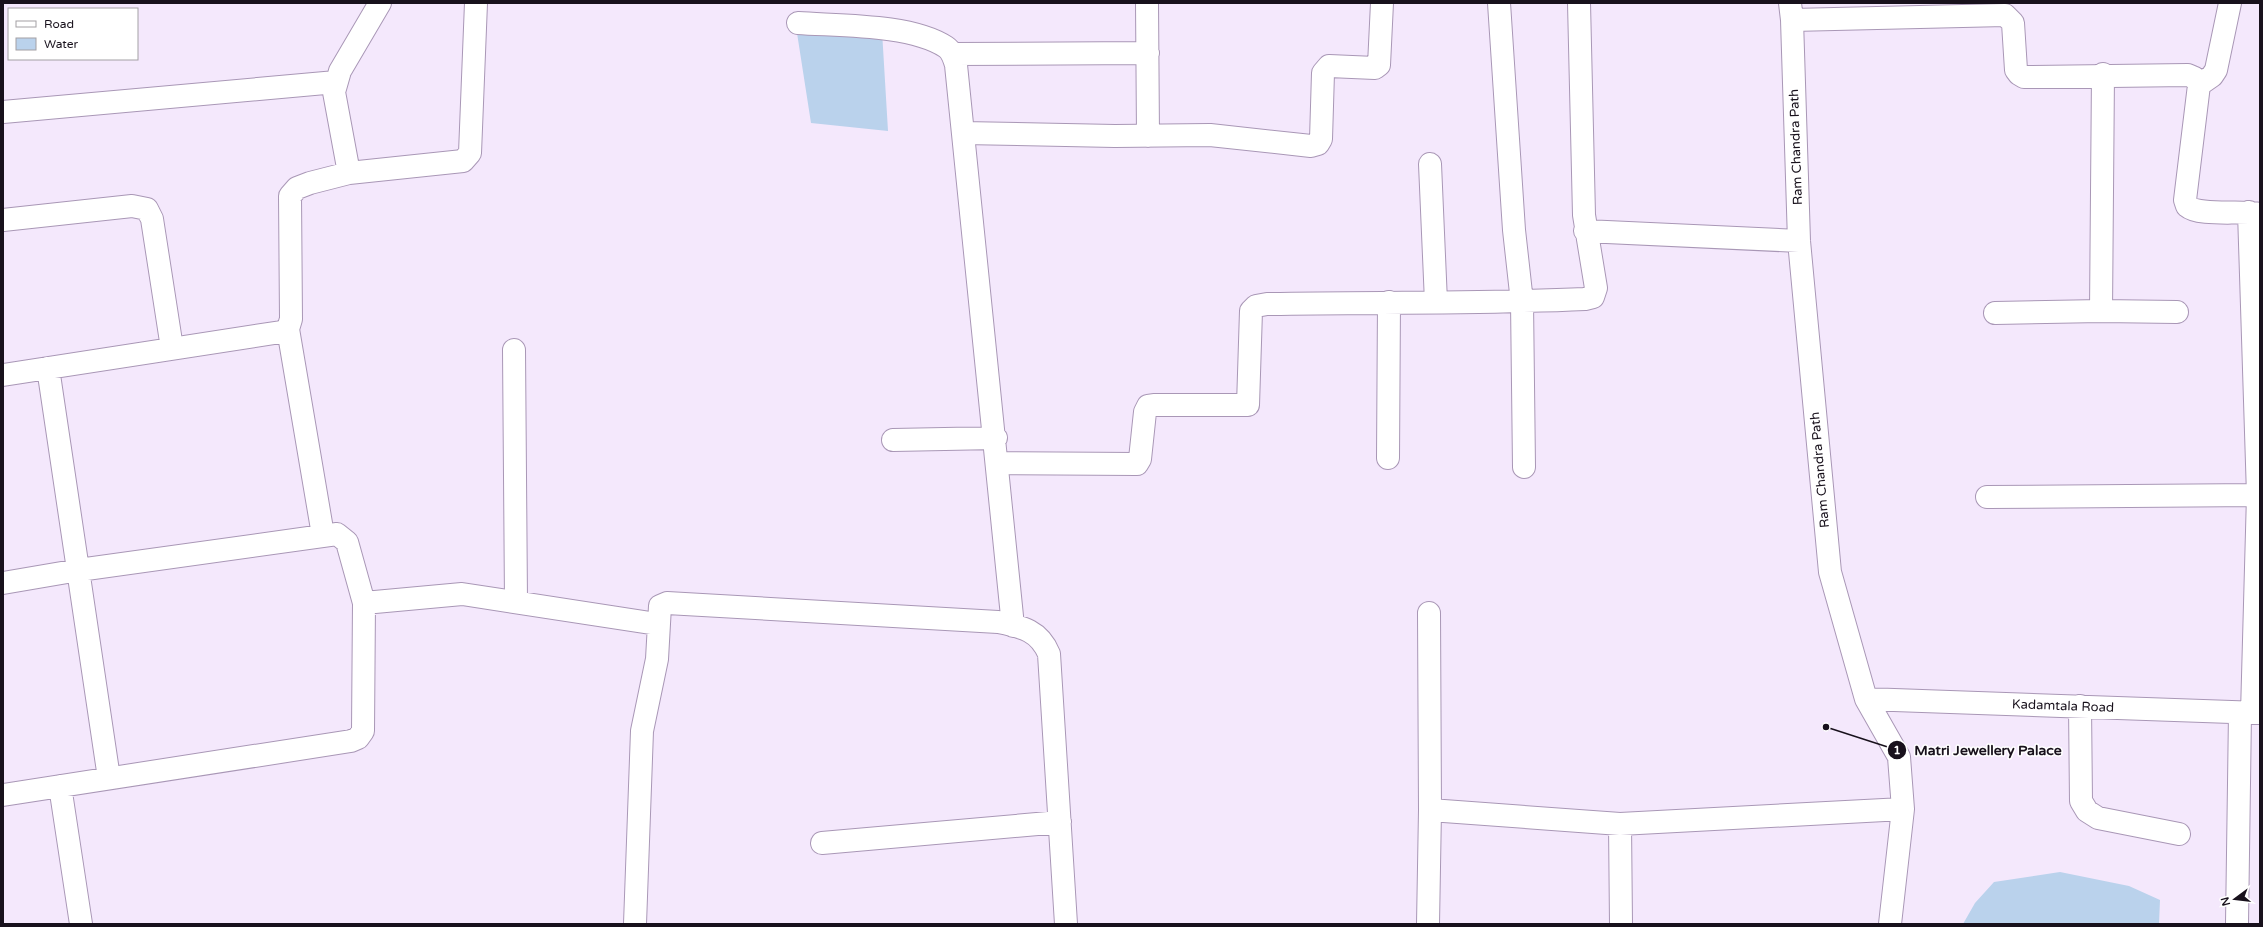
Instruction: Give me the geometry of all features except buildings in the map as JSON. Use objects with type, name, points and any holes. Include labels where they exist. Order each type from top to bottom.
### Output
[{"type":"street","points":[[349,173],[334,92],[340,71],[380,3]]},
{"type":"street","points":[[323,535],[288,329],[291,319],[290,196],[297,188],[310,183],[349,173],[463,161],[470,153],[476,3]]},
{"type":"street","points":[[1147,3],[1148,136]]},
{"type":"street","points":[[963,133],[1148,136],[1210,135],[1311,146],[1318,144],[1321,139],[1323,73],[1329,66],[1377,67],[1379,64],[1382,3]]},
{"type":"street","points":[[1499,3],[1515,253],[1522,302],[1524,467]]},
{"type":"street","points":[[998,463],[1137,464],[1140,458],[1144,412],[1148,406],[1248,405],[1251,311],[1256,306],[1267,304],[1389,302],[1522,302],[1585,299],[1593,296],[1596,288],[1586,231],[1579,3]]},
{"type":"street","points":[[2199,85],[2207,81],[2216,70],[2230,3]]},
{"type":"street","points":[[1791,11],[2006,15],[2014,13],[2016,70],[2024,77],[2103,74],[2188,75],[2195,78],[2199,85],[2185,200],[2187,206],[2195,211],[2254,213],[2258,495],[2251,713],[2237,924]]},
{"type":"street","name":"Ram Chandra Path","points":[[1791,11],[1799,240],[1830,572],[1866,699],[1899,757],[1903,809],[1890,924]]},
{"type":"street","points":[[798,23],[902,31],[922,36],[947,47],[952,54],[956,65],[996,438],[1014,626]]},
{"type":"street","points":[[952,54],[1148,53]]},
{"type":"street","points":[[2101,311],[2103,74]]},
{"type":"street","points":[[3,112],[336,82]]},
{"type":"street","points":[[1430,164],[1436,302]]},
{"type":"street","points":[[3,220],[132,206],[147,209],[152,219],[172,348]]},
{"type":"street","points":[[1586,231],[1799,240]]},
{"type":"street","points":[[1388,458],[1389,302]]},
{"type":"street","points":[[1995,313],[2101,311],[2176,312]]},
{"type":"street","points":[[3,375],[281,332],[288,329]]},
{"type":"street","points":[[514,350],[516,601]]},
{"type":"street","points":[[48,368],[109,778]]},
{"type":"street","points":[[893,440],[996,438]]},
{"type":"street","points":[[1987,497],[2258,495]]},
{"type":"street","points":[[3,583],[78,570],[337,534],[347,542],[364,603],[363,731],[358,738],[351,742],[3,795]]},
{"type":"street","points":[[364,603],[462,594],[516,601],[657,624]]},
{"type":"street","points":[[635,924],[642,731],[656,659],[657,624],[660,606],[667,603],[998,622],[1031,631],[1044,642],[1049,654],[1066,924]]},
{"type":"street","points":[[1428,613],[1430,810],[1428,924]]},
{"type":"street","name":"Kadamtala Road","points":[[1866,699],[2251,713]]},
{"type":"street","points":[[2080,706],[2081,801],[2087,811],[2098,818],[2179,834]]},
{"type":"street","points":[[60,786],[80,924]]},
{"type":"street","points":[[1430,810],[1620,824],[1903,809]]},
{"type":"street","points":[[822,843],[1060,822]]},
{"type":"street","points":[[1620,824],[1622,924]]},
{"type":"water","points":[[882,31],[888,131],[811,123],[797,33]]},
{"type":"water","points":[[2060,872],[2129,886],[2160,900],[2159,924],[1963,924],[1975,903],[1994,882]]},
{"type":"place","name":"Matri Jewellery Palace","points":[[1826,727]]}]
